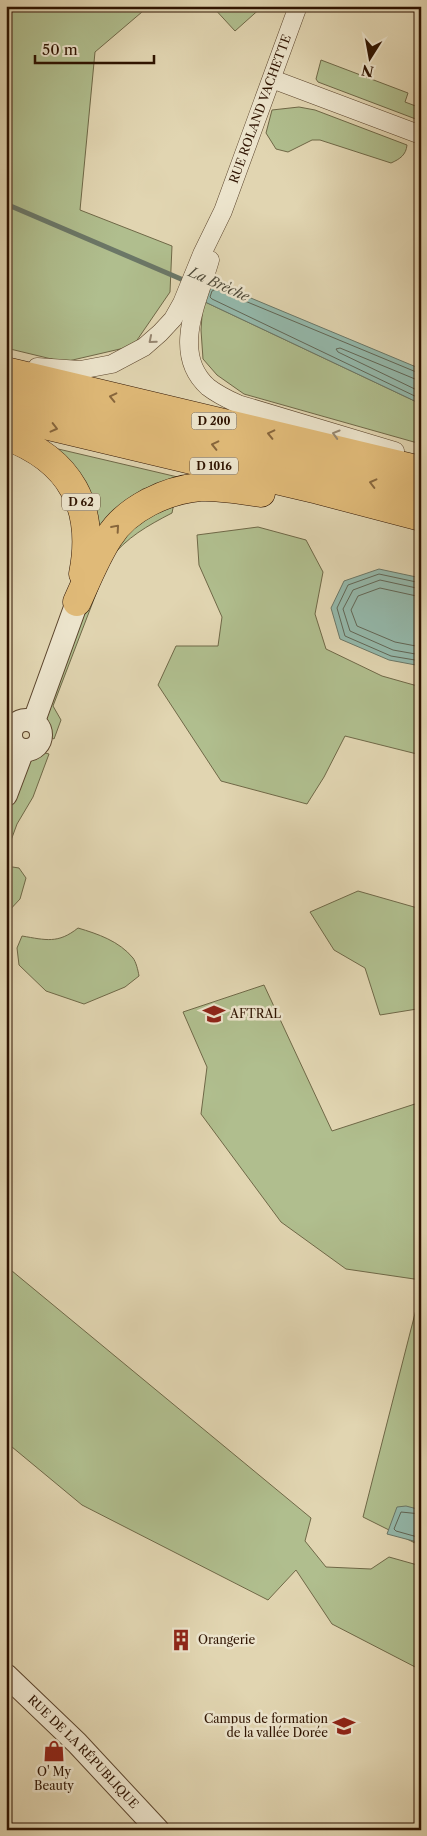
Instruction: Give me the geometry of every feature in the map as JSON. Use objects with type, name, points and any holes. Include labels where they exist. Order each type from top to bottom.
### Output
[{"type":"main road","name":"D 200","points":[[6,371],[421,470]]},
{"type":"main road","name":"D 1016","points":[[6,396],[421,495]]},
{"type":"main road","name":"D 1016","points":[[6,416],[318,490],[421,517]]},
{"type":"main road","name":"D 62","points":[[6,436],[52,462],[69,480],[80,500],[86,519],[86,544],[84,570],[77,602]]},
{"type":"main road","name":"D 62","points":[[77,602],[103,546],[116,528],[141,507],[164,496],[185,490],[214,487],[266,493],[421,529]]},
{"type":"street","name":"RUE ROLAND VACHETTE","points":[[189,303],[298,6]]},
{"type":"street","points":[[272,79],[421,136]]},
{"type":"street","points":[[6,361],[36,367],[68,370],[92,369],[112,364],[135,353],[152,340],[189,303]]},
{"type":"street","points":[[189,303],[190,356],[197,374],[215,392],[251,408],[421,459]]},
{"type":"street","name":"D 62","points":[[6,795],[23,750],[14,745],[10,732],[19,720],[34,721],[77,602]]},
{"type":"street","name":"RUE DE LA RÉPUBLIQUE","points":[[6,1675],[77,1742],[158,1830]]},
{"type":"green space","points":[[6,6],[149,6],[95,52],[80,210],[172,246],[170,292],[133,346],[64,362],[6,348]]},
{"type":"green space","points":[[212,6],[263,6],[235,31]]},
{"type":"green space","points":[[321,60],[408,93],[405,102],[421,108],[421,121],[318,82],[316,79]]},
{"type":"green space","points":[[299,107],[315,110],[407,145],[404,154],[391,163],[320,140],[312,140],[288,152],[276,149],[266,133],[272,110]]},
{"type":"green space","points":[[203,301],[421,404],[421,444],[244,394],[217,375],[203,359],[201,330]]},
{"type":"green space","points":[[54,448],[182,478],[143,489],[128,499],[102,527],[94,518]]},
{"type":"green space","points":[[174,503],[172,513],[138,533],[109,560],[53,706],[61,720],[54,739],[47,735],[42,725],[105,554],[128,527]]},
{"type":"green space","points":[[258,527],[306,540],[323,572],[315,614],[326,649],[382,676],[421,687],[421,755],[345,736],[324,777],[307,804],[221,781],[158,685],[176,646],[218,646],[222,617],[199,565],[197,535]]},
{"type":"green space","points":[[38,751],[49,754],[33,797],[17,824],[6,854],[6,818],[28,756]]},
{"type":"green space","points":[[6,866],[19,868],[26,878],[20,899],[6,914]]},
{"type":"green space","points":[[358,891],[421,909],[421,1011],[417,1009],[380,1015],[365,968],[334,950],[310,912]]},
{"type":"green space","points":[[78,928],[100,936],[121,947],[134,960],[139,976],[125,987],[84,1004],[46,991],[19,965],[17,948],[22,936],[51,940],[58,939]]},
{"type":"green space","points":[[264,985],[332,1131],[421,1102],[421,1280],[346,1269],[281,1222],[201,1114],[207,1067],[183,1012]]},
{"type":"green space","points":[[6,1266],[311,1518],[305,1541],[326,1567],[371,1569],[389,1557],[421,1566],[421,1670],[332,1624],[296,1570],[268,1600],[82,1505],[6,1442],[6,1381],[10,1358],[6,1349]]},
{"type":"green space","points":[[421,1290],[421,1546],[363,1517]]},
{"type":"water","name":"La Brèche","points":[[210,281],[421,369],[421,404],[203,301]]},
{"type":"water","points":[[379,569],[421,578],[421,666],[389,660],[340,639],[331,608],[344,581]]},
{"type":"water","points":[[406,1506],[421,1510],[421,1543],[387,1534],[397,1507]]},
{"type":"waterway","name":"La Brèche","points":[[6,204],[188,282]]},
{"type":"place","name":"AFTRAL","points":[[214,1014]]},
{"type":"place","name":"Orangerie","points":[[181,1640]]},
{"type":"place","name":"Campus de formation de la vallée Dorée","points":[[344,1726]]},
{"type":"place","name":"O' My Beauty","points":[[54,1751]]}]
